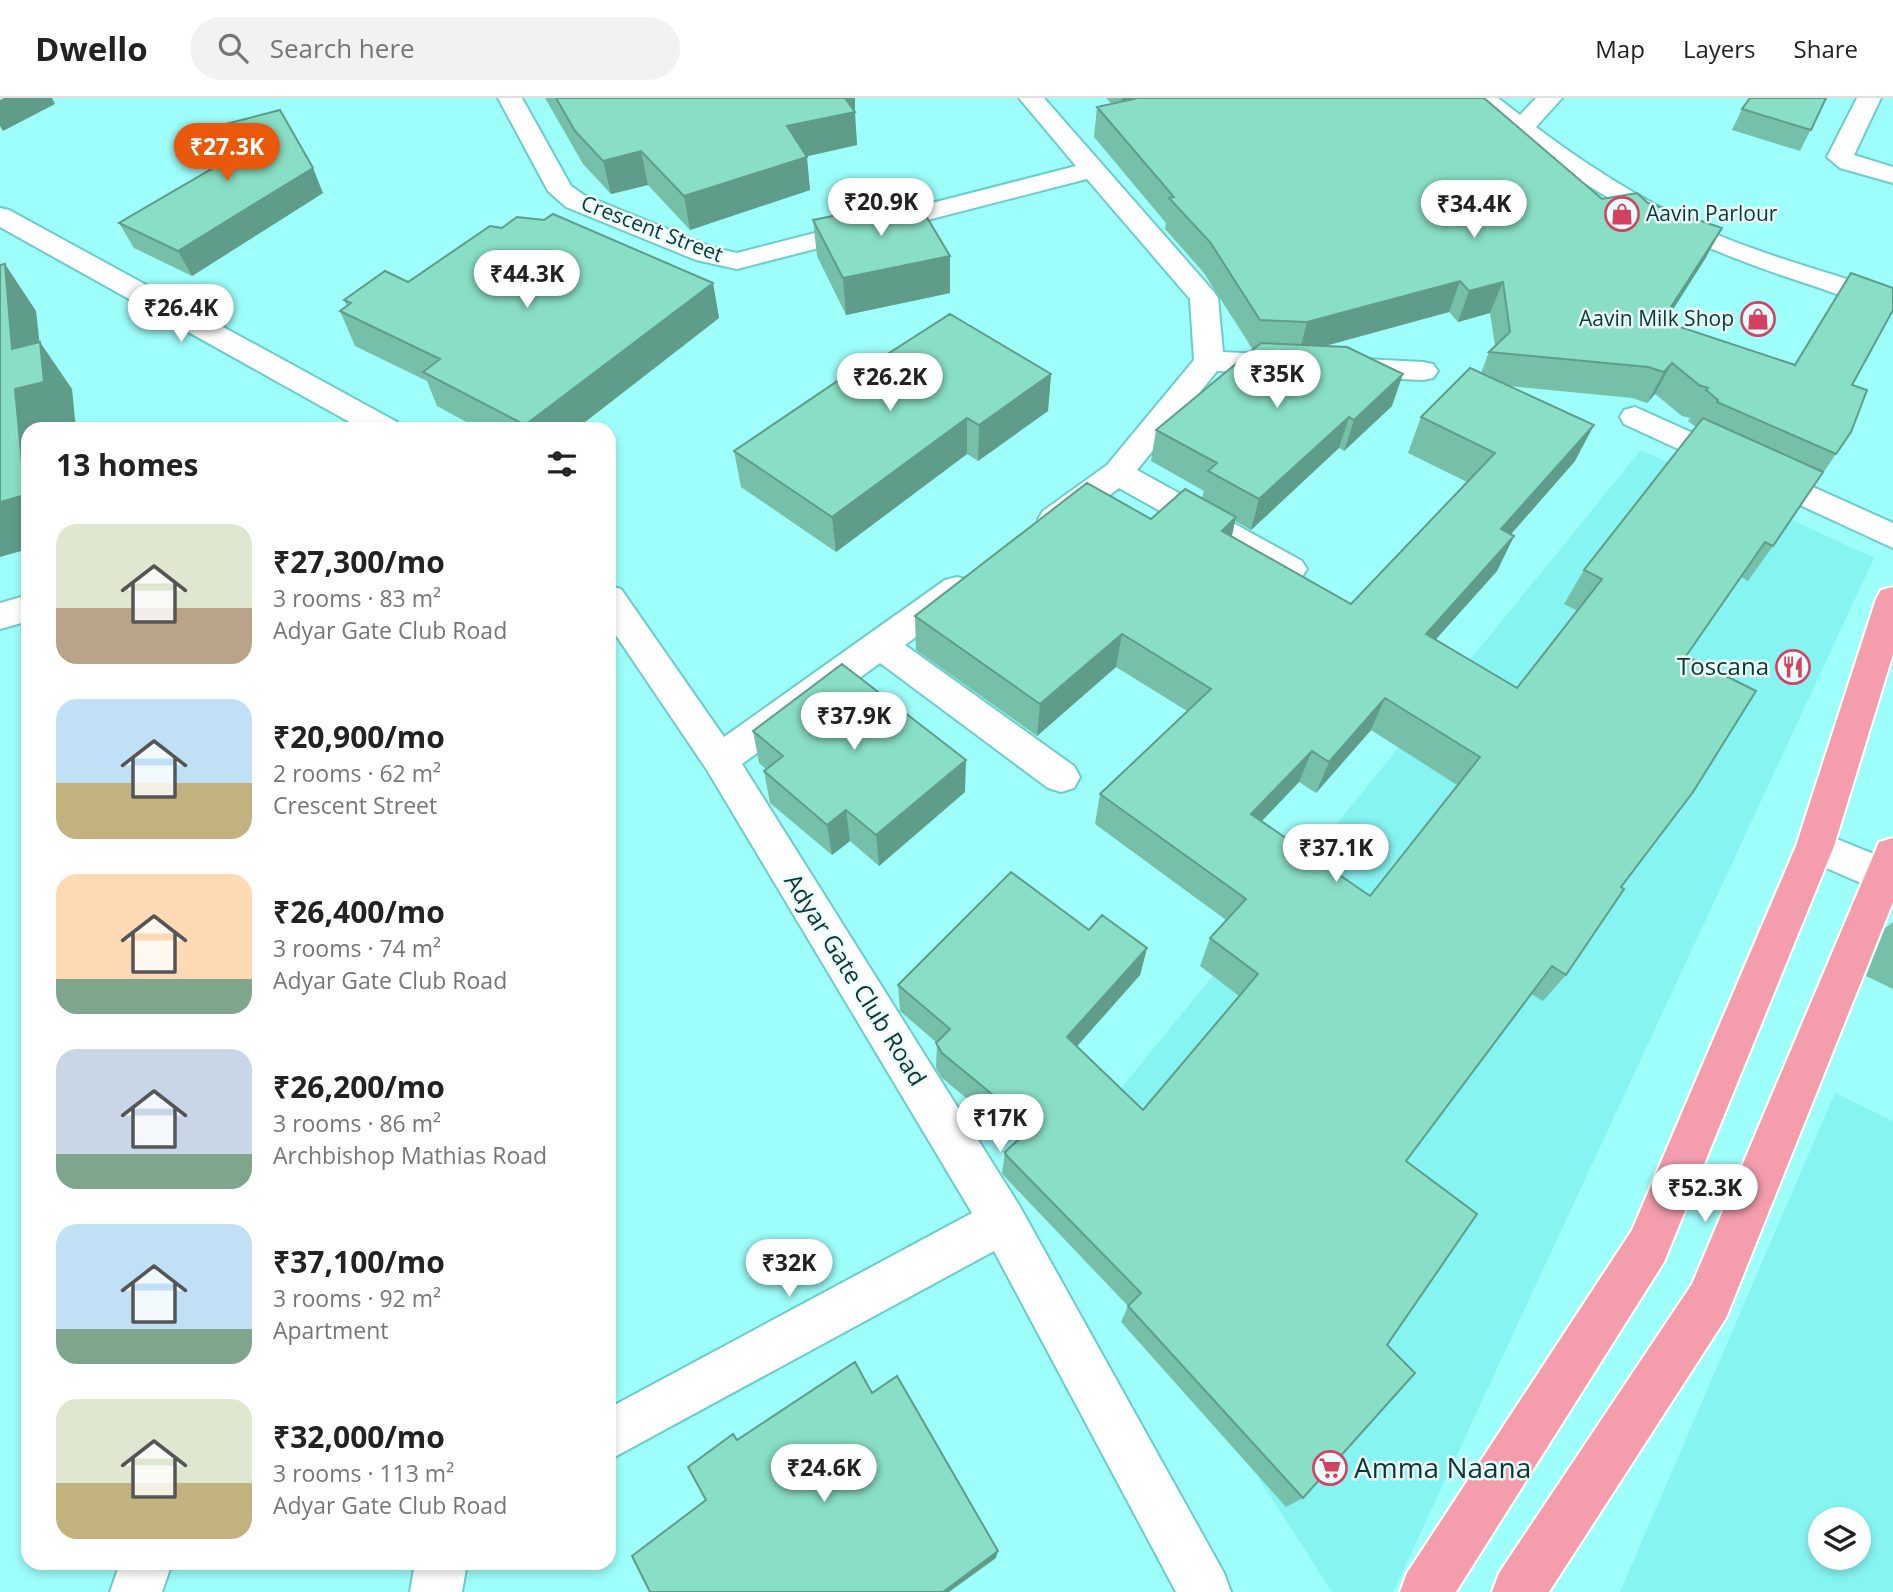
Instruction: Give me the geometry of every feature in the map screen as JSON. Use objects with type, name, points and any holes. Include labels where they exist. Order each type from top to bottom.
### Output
[{"type":"main road","points":[[1426,1592],[1648,1246],[1815,846],[1893,599]]},
{"type":"main road","points":[[1518,1592],[1709,1301],[1890,870]]},
{"type":"street","name":"Crescent Street","points":[[510,98],[561,191],[575,201],[706,254],[737,261],[1092,170]]},
{"type":"street","points":[[1027,538],[1118,473],[1209,361],[1204,298],[1031,98]]},
{"type":"street","points":[[1483,98],[1520,129],[1631,201],[1715,243],[1893,303]]},
{"type":"street","points":[[1520,129],[1550,98]]},
{"type":"street","points":[[1869,98],[1840,157],[1849,163],[1893,175]]},
{"type":"street","points":[[1062,134],[1093,127]]},
{"type":"street","points":[[0,216],[373,422]]},
{"type":"street","points":[[1209,361],[1423,372]]},
{"type":"street","points":[[1635,417],[1893,536]]},
{"type":"street","points":[[1118,473],[1290,569]]},
{"type":"street","points":[[720,760],[982,571]]},
{"type":"street","name":"Adyar Gate Club Road","points":[[616,608],[720,760],[1003,1221],[1205,1592]]},
{"type":"street","points":[[0,616],[21,610]]},
{"type":"street","points":[[880,645],[1061,778]]},
{"type":"street","points":[[1815,846],[1890,870]]},
{"type":"street","points":[[616,1431],[1003,1221]]},
{"type":"street","points":[[136,1592],[144,1570]]},
{"type":"street","points":[[436,1592],[440,1570]]},
{"type":"shaded area","points":[[1641,450],[1874,558],[1393,1592],[1332,1592],[1058,1166]]},
{"type":"shaded area","points":[[1835,1093],[1893,1121],[1893,1592],[1620,1592]]},
{"type":"building","points":[[556,98],[845,98],[855,112],[787,126],[807,157],[684,196],[641,151],[603,161],[575,131]]},
{"type":"building","points":[[1138,98],[1484,98],[1602,199],[1637,193],[1648,203],[1722,228],[1662,321],[1795,365],[1851,273],[1893,288],[1893,310],[1852,385],[1867,390],[1851,432],[1836,454],[1717,402],[1706,390],[1708,388],[1699,385],[1672,363],[1664,372],[1648,367],[1489,352],[1510,332],[1503,282],[1469,291],[1460,281],[1307,322],[1260,320],[1210,242],[1169,198],[1174,197],[1097,107]]},
{"type":"building","points":[[1750,98],[1826,98],[1811,130],[1742,109]]},
{"type":"building","points":[[280,110],[313,168],[178,251],[119,223],[237,154],[222,125]]},
{"type":"building","points":[[916,199],[950,256],[843,278],[813,220]]},
{"type":"building","points":[[553,214],[713,283],[529,422],[519,422],[423,372],[440,359],[340,311],[351,303],[344,300],[385,271],[408,282],[490,226],[502,228],[517,217],[544,220]]},
{"type":"building","points":[[5,264],[12,349],[40,342],[44,382],[15,389],[21,453],[21,496],[0,502],[0,265]]},
{"type":"building","points":[[950,314],[1051,374],[979,425],[967,418],[832,517],[734,451],[839,380],[844,382]]},
{"type":"building","points":[[1261,343],[1347,347],[1403,374],[1354,420],[1349,417],[1259,499],[1208,471],[1217,463],[1156,430]]},
{"type":"building","points":[[1470,368],[1594,425],[1501,529],[1514,536],[1426,634],[1517,688],[1602,579],[1584,570],[1703,418],[1823,472],[1773,546],[1765,542],[1686,656],[1756,691],[1693,792],[1621,887],[1624,889],[1566,975],[1552,966],[1406,1161],[1477,1214],[1387,1345],[1415,1373],[1303,1498],[1128,1306],[1141,1293],[1006,1155],[1005,1152],[1032,1127],[942,1053],[936,1043],[950,1029],[898,985],[1011,872],[1089,930],[1102,915],[1147,948],[1067,1037],[1143,1110],[1258,974],[1210,938],[1246,899],[1100,794],[1211,689],[1122,634],[1040,704],[915,616],[1087,483],[1151,519],[1185,489],[1236,517],[1222,531],[1351,604],[1495,453],[1421,417]],"holes":[[[1385,698],[1480,757],[1370,896],[1251,814],[1312,751],[1329,762]]]},
{"type":"building","points":[[842,664],[966,760],[876,835],[846,810],[827,825],[764,771],[783,756],[753,731]]},
{"type":"building","points":[[855,1362],[872,1393],[897,1376],[998,1551],[943,1592],[650,1592],[632,1556],[706,1500],[688,1467],[733,1434],[737,1440]]},
{"type":"place","name":"Aavin Parlour","points":[[1622,214]]},
{"type":"place","name":"Aavin Milk Shop","points":[[1758,319]]},
{"type":"place","name":"Toscana","points":[[1793,667]]},
{"type":"place","name":"Amma Naana","points":[[1330,1468]]}]
